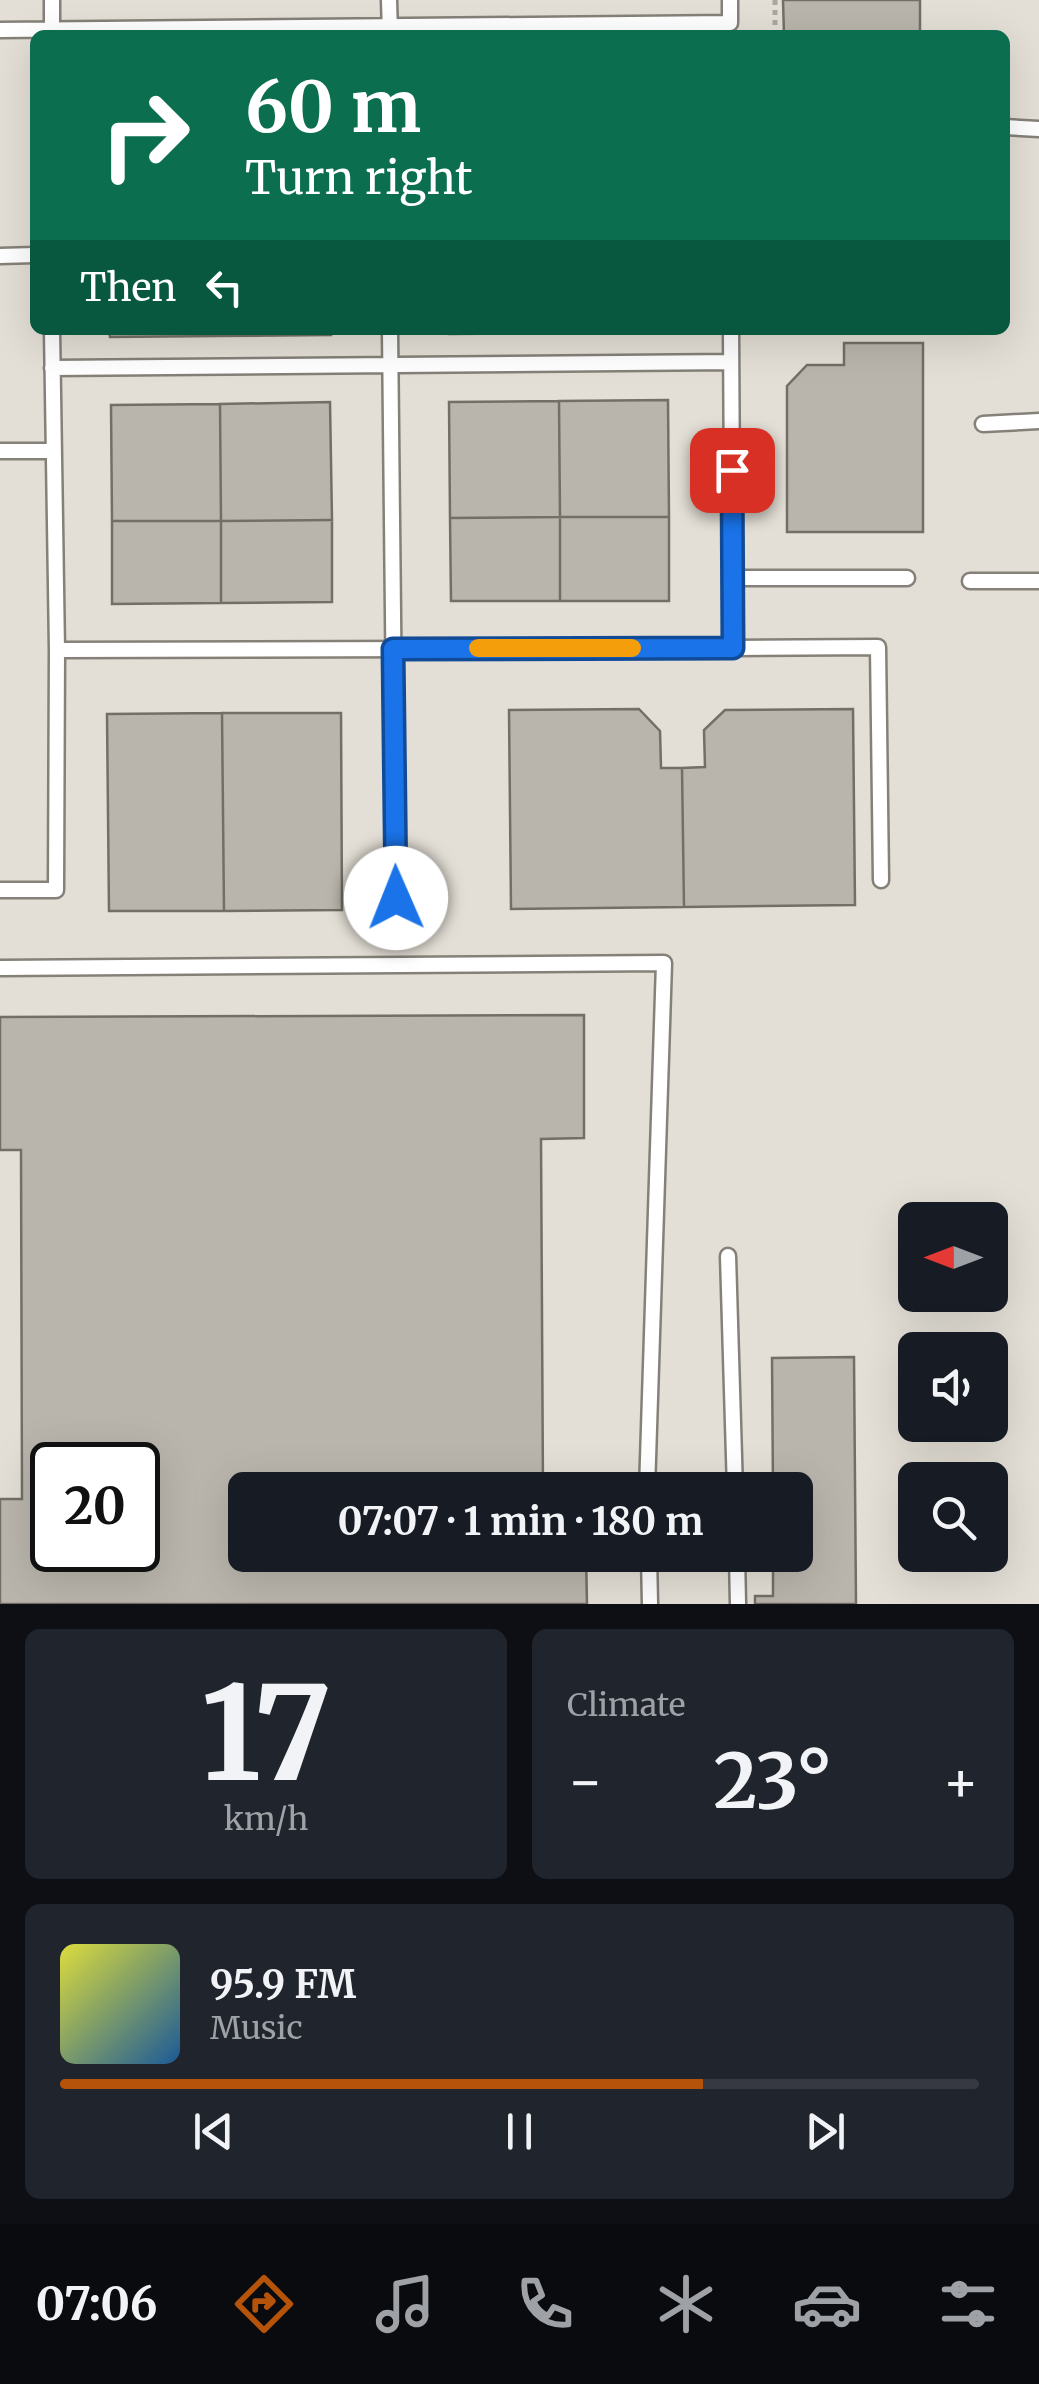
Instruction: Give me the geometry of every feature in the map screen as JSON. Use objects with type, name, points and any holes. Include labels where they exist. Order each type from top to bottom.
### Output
[{"type":"lane","points":[[52,0],[52,30]]},
{"type":"lane","points":[[389,0],[390,30]]},
{"type":"lane","points":[[560,30],[730,29],[730,0]]},
{"type":"lane","points":[[0,30],[30,31]]},
{"type":"lane","points":[[1010,127],[1039,129]]},
{"type":"lane","points":[[0,256],[30,255]]},
{"type":"lane","points":[[0,890],[56,890],[52,335]]},
{"type":"lane","points":[[390,335],[396,898]]},
{"type":"lane","points":[[731,335],[733,648]]},
{"type":"lane","points":[[52,368],[731,362]]},
{"type":"lane","points":[[983,424],[1039,421]]},
{"type":"lane","points":[[0,450],[54,450]]},
{"type":"lane","points":[[732,578],[908,578]]},
{"type":"lane","points":[[970,581],[1039,581]]},
{"type":"lane","points":[[57,650],[878,647],[881,880]]},
{"type":"lane","points":[[0,968],[664,964],[648,1472]]},
{"type":"lane","points":[[728,1256],[734,1472]]},
{"type":"lane","points":[[649,1572],[650,1604]]},
{"type":"lane","points":[[737,1572],[738,1604]]},
{"type":"path","points":[[775,30],[776,0]]},
{"type":"building","points":[[783,0],[920,0],[920,30],[784,30]]},
{"type":"building","points":[[110,335],[219,335],[219,336]]},
{"type":"building","points":[[844,343],[923,343],[923,532],[787,532],[787,386],[807,365],[844,365]]},
{"type":"building","points":[[668,400],[669,517],[560,517],[559,401]]},
{"type":"building","points":[[559,401],[560,517],[450,518],[449,402]]},
{"type":"building","points":[[330,402],[332,520],[221,521],[220,404]]},
{"type":"building","points":[[220,404],[221,521],[112,521],[111,405]]},
{"type":"building","points":[[560,517],[669,517],[669,601],[560,601]]},
{"type":"building","points":[[560,517],[560,601],[451,601],[450,518]]},
{"type":"building","points":[[332,520],[332,602],[221,603],[221,521]]},
{"type":"building","points":[[112,521],[221,521],[221,603],[112,604]]},
{"type":"building","points":[[639,709],[660,731],[661,768],[682,768],[684,907],[511,909],[509,710]]},
{"type":"building","points":[[853,709],[855,905],[684,907],[682,768],[705,767],[704,730],[725,710]]},
{"type":"building","points":[[222,713],[341,713],[342,910],[224,911]]},
{"type":"building","points":[[222,713],[224,911],[109,911],[107,714]]},
{"type":"building","points":[[584,1015],[584,1138],[541,1139],[543,1472],[228,1472],[228,1572],[586,1572],[587,1604],[0,1604],[0,1499],[22,1499],[21,1150],[0,1150],[0,1017]]},
{"type":"building","points":[[854,1357],[856,1604],[755,1604],[755,1596],[773,1596],[773,1572],[813,1572],[813,1472],[773,1472],[772,1358]]},
{"type":"slow traffic","points":[[478,648],[632,648]]},
{"type":"route","points":[[396,898],[393,649],[733,648],[732,470]]}]
